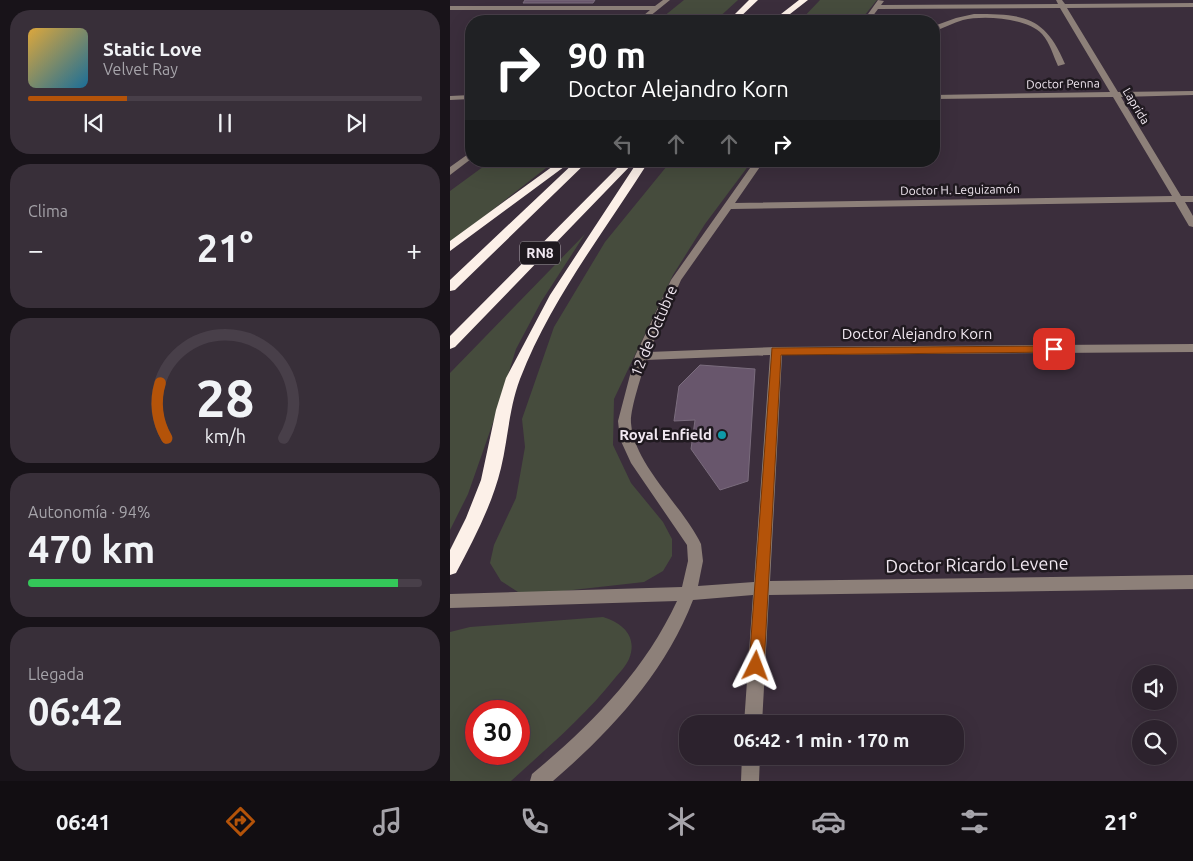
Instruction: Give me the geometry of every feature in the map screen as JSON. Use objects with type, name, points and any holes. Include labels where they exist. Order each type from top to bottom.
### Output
[{"type":"highway","points":[[738,15],[754,0]]},
{"type":"highway","points":[[778,15],[793,0]]},
{"type":"highway","points":[[784,15],[804,0]]},
{"type":"highway","points":[[450,247],[560,167]]},
{"type":"highway","name":"RN8","points":[[450,287],[578,167]]},
{"type":"highway","name":"RN8","points":[[450,344],[624,167]]},
{"type":"highway","points":[[450,567],[467,537],[483,499],[512,380],[522,357],[557,295],[640,167]]},
{"type":"street","points":[[648,15],[667,0]]},
{"type":"street","points":[[871,15],[882,0]]},
{"type":"street","points":[[877,7],[1061,3],[1193,5]]},
{"type":"street","name":"Laprida","points":[[1061,3],[1193,224]]},
{"type":"street","points":[[450,8],[657,8]]},
{"type":"street","points":[[940,27],[961,19],[977,16],[1032,23],[1040,28],[1047,37],[1060,64]]},
{"type":"street","name":"Doctor Penna","points":[[940,97],[1193,93]]},
{"type":"street","points":[[450,98],[465,98]]},
{"type":"street","points":[[450,172],[465,160]]},
{"type":"street","name":"12 de Octubre","points":[[539,781],[579,746],[624,700],[669,634],[688,594],[698,557],[694,544],[636,459],[627,439],[624,421],[641,356],[676,280],[756,167]]},
{"type":"street","name":"Doctor H. Leguizamón","points":[[728,206],[1193,199]]},
{"type":"street","name":"Doctor Alejandro Korn","points":[[641,356],[776,351],[1193,348]]},
{"type":"street","points":[[754,715],[776,351]]},
{"type":"street","name":"Doctor Ricardo Levene","points":[[450,602],[688,594],[761,588],[1193,582]]},
{"type":"street","points":[[750,781],[751,765]]},
{"type":"green space","points":[[684,0],[738,0],[722,15],[665,15]]},
{"type":"green space","points":[[820,0],[877,0],[865,15],[806,15]]},
{"type":"green space","points":[[483,167],[547,167],[450,243],[450,191]]},
{"type":"green space","points":[[666,167],[748,167],[705,224],[673,275],[614,399],[613,445],[631,483],[663,522],[672,539],[672,556],[663,571],[644,582],[537,594],[518,592],[501,581],[490,563],[494,545],[516,498],[525,447],[522,419],[554,327],[605,242]]},
{"type":"green space","points":[[585,234],[541,302],[516,349],[468,494],[450,530],[450,373]]},
{"type":"green space","points":[[603,617],[622,627],[627,632],[632,644],[625,667],[591,705],[530,763],[530,700],[465,700],[465,765],[528,765],[511,781],[450,781],[450,632],[470,627]]},
{"type":"building","points":[[525,0],[595,0],[593,3],[523,3]]},
{"type":"building","name":"Royal Enfield","points":[[700,365],[755,369],[748,481],[720,490],[691,449],[695,420],[674,421],[679,386]]},
{"type":"place","name":"Royal Enfield","points":[[722,435]]},
{"type":"route","points":[[756,666],[776,351],[1054,349]]}]
